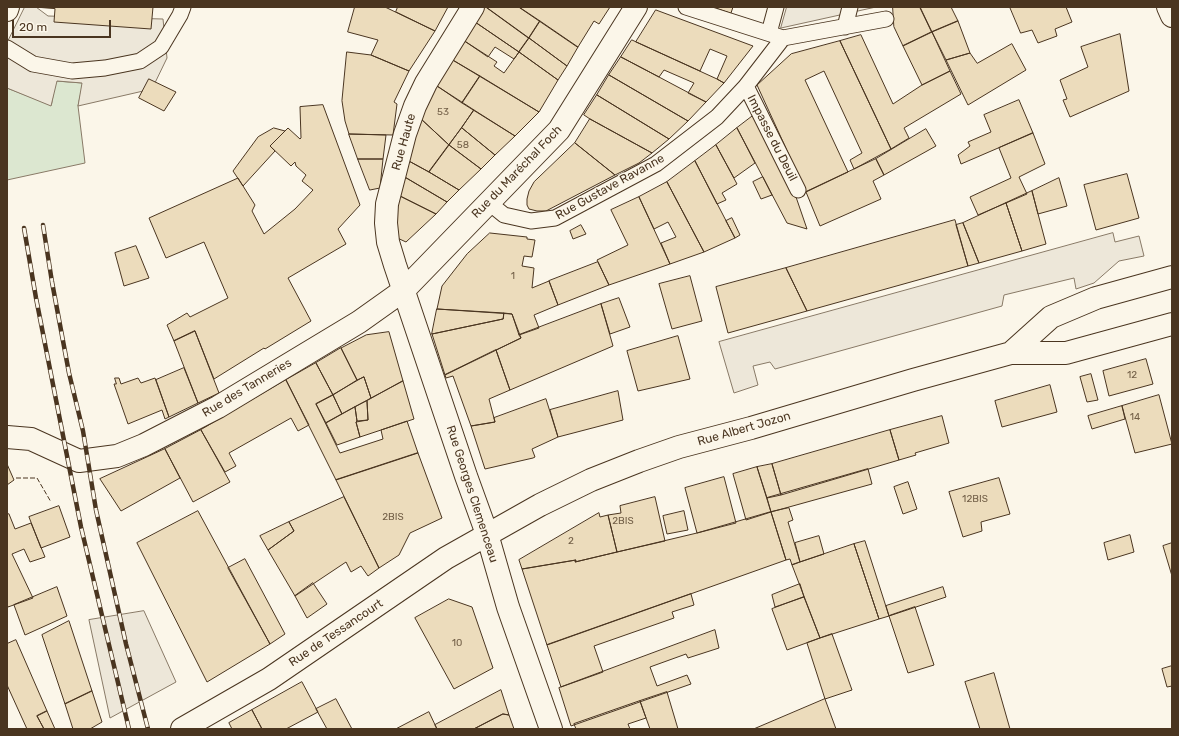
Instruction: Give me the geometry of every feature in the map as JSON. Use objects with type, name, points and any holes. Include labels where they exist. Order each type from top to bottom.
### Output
[{"type":"main road","name":"Rue Haute","points":[[404,290],[388,242],[386,223],[387,204],[405,134],[415,106],[426,83],[473,7]]},
{"type":"main road","name":"Rue du Maréchal Foch","points":[[404,290],[559,130],[636,7]]},
{"type":"main road","points":[[1168,7],[1172,16]]},
{"type":"main road","name":"Rue Albert Jozon","points":[[1011,353],[1051,317],[1096,298],[1172,277]]},
{"type":"main road","name":"Rue des Tanneries","points":[[7,437],[31,439],[79,461],[117,456],[218,407],[358,322],[404,290]]},
{"type":"main road","name":"Rue Georges Clemenceau","points":[[404,290],[466,476],[487,534],[511,618],[551,729]]},
{"type":"main road","name":"Rue Albert Jozon","points":[[487,534],[568,490],[639,461],[679,447],[1011,353],[1066,353],[1172,324]]},
{"type":"main road","name":"Rue de Tessancourt","points":[[182,729],[269,679],[441,561],[487,534]]},
{"type":"lane","points":[[686,7],[783,38],[886,20]]},
{"type":"lane","points":[[769,34],[776,7]]},
{"type":"lane","points":[[845,27],[850,7]]},
{"type":"lane","points":[[7,48],[32,64],[72,71],[105,68],[140,62],[161,47],[181,11]]},
{"type":"lane","name":"Rue Gustave Ravanne","points":[[488,202],[504,215],[531,221],[555,218],[656,164],[717,118],[746,86],[783,38]]},
{"type":"lane","name":"Impasse du Deuil","points":[[746,86],[798,190]]},
{"type":"green space","points":[[56,81],[83,83],[78,106],[85,163],[7,180],[7,88],[51,105]]},
{"type":"shaded area","points":[[25,7],[36,7],[48,16],[163,19],[167,58],[152,89],[78,106],[82,83],[57,81],[51,106],[7,88],[7,43]]},
{"type":"shaded area","points":[[787,7],[876,7],[781,28]]},
{"type":"shaded area","points":[[1113,233],[1115,242],[1139,236],[1144,256],[1119,261],[1094,283],[1076,289],[1074,278],[1004,295],[1002,306],[775,369],[770,362],[753,366],[758,385],[734,393],[719,342]]},
{"type":"shaded area","points":[[144,611],[176,682],[110,718],[89,620]]},
{"type":"building","points":[[35,7],[153,7],[151,29],[54,22],[55,9]]},
{"type":"building","points":[[355,7],[385,7],[435,31],[409,71],[371,55],[378,40],[348,32]]},
{"type":"building","points":[[398,7],[448,7],[435,31],[396,12]]},
{"type":"building","points":[[484,7],[529,38],[519,52],[475,22]]},
{"type":"building","points":[[486,7],[519,7],[540,21],[529,38]]},
{"type":"building","points":[[519,7],[610,7],[599,24],[594,21],[578,47]]},
{"type":"building","points":[[713,7],[733,7],[731,13]]},
{"type":"building","points":[[893,7],[920,7],[932,32],[903,46],[894,27]]},
{"type":"building","points":[[920,7],[951,7],[958,21],[932,32]]},
{"type":"building","points":[[1010,7],[1066,7],[1072,22],[1055,29],[1057,36],[1038,43],[1032,30],[1021,33]]},
{"type":"building","points":[[656,10],[753,46],[724,83],[717,79],[727,56],[710,49],[700,71],[636,42]]},
{"type":"building","points":[[540,21],[578,47],[567,66],[529,38]]},
{"type":"building","points":[[958,21],[970,53],[946,60],[932,32]]},
{"type":"building","points":[[475,22],[519,52],[514,59],[495,47],[488,57],[463,40]]},
{"type":"building","points":[[932,32],[950,71],[922,85],[903,46]]},
{"type":"building","points":[[1120,34],[1129,91],[1070,117],[1063,100],[1067,99],[1060,80],[1088,67],[1081,47]]},
{"type":"building","points":[[861,35],[893,104],[922,85],[950,71],[961,94],[904,128],[909,138],[891,149],[840,41]]},
{"type":"building","points":[[529,38],[567,66],[558,80],[519,52]]},
{"type":"building","points":[[463,40],[497,62],[494,66],[504,73],[519,52],[558,80],[539,112],[451,59]]},
{"type":"building","points":[[632,40],[724,83],[706,102],[688,93],[694,83],[664,70],[659,77],[621,57]]},
{"type":"building","points":[[840,41],[891,149],[854,169],[850,160],[862,153],[824,71],[805,80],[848,172],[806,192],[757,85],[791,54]]},
{"type":"building","points":[[1012,44],[1026,70],[968,105],[946,60],[970,53],[977,63]]},
{"type":"building","points":[[347,52],[371,55],[409,71],[394,102],[397,104],[393,135],[349,134],[345,121],[342,101]]},
{"type":"building","points":[[621,57],[706,102],[688,121],[609,75]]},
{"type":"building","points":[[451,59],[480,76],[462,103],[437,86]]},
{"type":"building","points":[[609,75],[688,121],[669,139],[597,95]]},
{"type":"building","points":[[480,76],[539,112],[515,136],[462,103]]},
{"type":"building","points":[[149,79],[176,92],[164,111],[139,98]]},
{"type":"building","points":[[437,86],[474,110],[449,145],[420,118]]},
{"type":"building","points":[[597,95],[669,139],[652,153],[590,119],[584,115]]},
{"type":"building","points":[[1019,100],[1033,133],[961,164],[958,155],[970,146],[968,142],[991,132],[984,115]]},
{"type":"building","points":[[323,105],[360,205],[338,229],[346,244],[288,278],[311,321],[214,379],[195,331],[174,341],[167,325],[187,313],[190,317],[228,298],[204,242],[166,258],[149,218],[238,178],[255,205],[252,211],[264,234],[295,209],[313,190],[302,181],[306,175],[296,166],[295,162],[291,166],[270,146],[288,128],[300,139],[300,107]]},
{"type":"building","points":[[474,110],[515,136],[495,155],[462,128]]},
{"type":"building","points":[[754,115],[796,197],[807,229],[787,223],[737,128]]},
{"type":"building","points":[[420,118],[449,145],[429,172],[407,160]]},
{"type":"building","points":[[590,119],[652,153],[639,163],[615,175],[575,143]]},
{"type":"building","points":[[274,128],[285,131],[270,146],[275,151],[243,186],[233,171],[258,137]]},
{"type":"building","points":[[462,128],[495,155],[481,169],[449,145]]},
{"type":"building","points":[[737,128],[755,163],[734,178],[716,145]]},
{"type":"building","points":[[926,129],[936,146],[884,175],[876,159]]},
{"type":"building","points":[[1033,133],[1045,164],[1019,177],[1027,194],[978,215],[970,197],[1011,178],[999,148]]},
{"type":"building","points":[[349,134],[386,135],[383,159],[358,159]]},
{"type":"building","points":[[575,143],[615,175],[546,211],[529,209],[527,199],[534,182]]},
{"type":"building","points":[[449,145],[481,169],[459,190],[429,172]]},
{"type":"building","points":[[716,145],[737,184],[722,193],[726,200],[717,204],[695,161]]},
{"type":"building","points":[[358,159],[383,159],[380,188],[370,190]]},
{"type":"building","points":[[876,159],[884,175],[873,181],[881,199],[820,226],[806,192]]},
{"type":"building","points":[[407,160],[459,190],[447,202],[403,176]]},
{"type":"building","points":[[695,161],[735,238],[704,252],[667,182]]},
{"type":"building","points":[[1127,174],[1139,218],[1096,230],[1084,185]]},
{"type":"building","points":[[403,176],[447,202],[436,214],[398,195]]},
{"type":"building","points":[[763,177],[772,195],[761,199],[753,182]]},
{"type":"building","points":[[1059,178],[1067,206],[1038,214],[1032,191]]},
{"type":"building","points":[[667,182],[704,252],[670,264],[661,243],[676,237],[668,222],[654,229],[639,197]]},
{"type":"building","points":[[1032,191],[1046,244],[1022,251],[1006,203]]},
{"type":"building","points":[[398,195],[436,214],[406,242],[393,236]]},
{"type":"building","points":[[639,197],[670,264],[609,285],[597,260],[628,245],[611,210]]},
{"type":"building","points":[[1006,203],[1022,251],[979,263],[963,223]]},
{"type":"building","points":[[732,218],[740,235],[735,238],[726,221]]},
{"type":"building","points":[[955,220],[968,266],[807,311],[786,268]]},
{"type":"building","points":[[963,223],[979,263],[968,266],[956,225]]},
{"type":"building","points":[[581,225],[586,234],[573,239],[570,231]]},
{"type":"building","points":[[490,233],[527,237],[527,239],[535,240],[532,257],[524,256],[522,266],[534,268],[532,288],[549,281],[558,305],[534,315],[539,328],[519,335],[512,314],[437,309],[442,286],[467,254]]},
{"type":"building","points":[[136,246],[149,278],[124,286],[115,253]]},
{"type":"building","points":[[598,262],[609,285],[558,305],[549,281]]},
{"type":"building","points":[[786,268],[807,311],[728,333],[716,287]]},
{"type":"building","points":[[690,276],[702,321],[672,329],[659,284]]},
{"type":"building","points":[[619,298],[630,327],[610,334],[601,304]]},
{"type":"building","points":[[601,304],[613,346],[510,390],[496,350],[521,338],[519,335]]},
{"type":"building","points":[[437,309],[504,313],[503,319],[432,334]]},
{"type":"building","points":[[504,313],[512,314],[521,338],[445,375],[432,334],[503,319]]},
{"type":"building","points":[[195,331],[219,393],[198,403],[174,341]]},
{"type":"building","points":[[389,332],[403,381],[371,398],[364,377],[357,380],[341,348],[366,335]]},
{"type":"building","points":[[678,336],[690,379],[638,391],[627,351]]},
{"type":"building","points":[[341,348],[357,380],[333,395],[316,363]]},
{"type":"building","points":[[496,350],[510,390],[489,399],[495,422],[471,426],[453,376],[446,378],[445,375]]},
{"type":"building","points":[[1146,359],[1153,384],[1109,396],[1103,371]]},
{"type":"building","points":[[316,363],[333,395],[316,404],[340,453],[383,439],[381,430],[407,421],[418,453],[336,480],[286,380]]},
{"type":"building","points":[[184,368],[198,403],[169,417],[156,380]]},
{"type":"building","points":[[1091,374],[1098,400],[1087,402],[1080,377]]},
{"type":"building","points":[[364,377],[371,398],[342,414],[333,395]]},
{"type":"building","points":[[115,378],[119,378],[121,384],[138,378],[141,383],[155,378],[169,417],[165,419],[162,410],[128,424],[114,384],[116,384]]},
{"type":"building","points":[[286,380],[309,425],[298,431],[291,418],[229,453],[236,466],[225,472],[201,430]]},
{"type":"building","points":[[403,381],[414,419],[360,437],[356,422],[368,420],[367,401]]},
{"type":"building","points":[[1050,385],[1057,412],[1002,427],[995,401]]},
{"type":"building","points":[[618,391],[623,420],[558,437],[550,410]]},
{"type":"building","points":[[333,395],[342,414],[326,423],[316,404]]},
{"type":"building","points":[[1159,395],[1172,444],[1135,453],[1122,406]]},
{"type":"building","points":[[546,399],[558,437],[532,449],[535,457],[533,458],[485,469],[471,426],[495,422],[494,418]]},
{"type":"building","points":[[367,401],[368,420],[357,421],[355,407]]},
{"type":"building","points":[[1122,406],[1125,419],[1092,429],[1088,416]]},
{"type":"building","points":[[355,407],[356,422],[360,437],[337,445],[326,423]]},
{"type":"building","points":[[942,416],[949,443],[915,453],[916,455],[899,460],[890,430]]},
{"type":"building","points":[[201,430],[230,482],[193,502],[165,449]]},
{"type":"building","points":[[890,430],[899,460],[781,495],[772,464]]},
{"type":"building","points":[[165,449],[180,478],[121,511],[100,479]]},
{"type":"building","points":[[418,453],[442,518],[410,533],[399,555],[379,568],[336,480]]},
{"type":"building","points":[[7,464],[14,480],[7,485]]},
{"type":"building","points":[[772,464],[781,495],[767,498],[757,467]]},
{"type":"building","points":[[757,467],[771,512],[746,520],[733,474]]},
{"type":"building","points":[[868,469],[872,484],[771,512],[767,498]]},
{"type":"building","points":[[724,477],[736,523],[697,533],[685,488]]},
{"type":"building","points":[[999,478],[1010,514],[981,522],[982,531],[963,537],[949,492]]},
{"type":"building","points":[[908,482],[917,509],[903,514],[894,487]]},
{"type":"building","points":[[344,497],[379,568],[368,576],[361,566],[351,572],[346,562],[295,596],[268,550],[294,531],[289,522]]},
{"type":"building","points":[[655,497],[665,541],[617,552],[608,515],[621,513],[620,506]]},
{"type":"building","points":[[59,506],[70,537],[41,548],[29,517]]},
{"type":"building","points":[[789,508],[793,520],[788,522],[800,562],[792,565],[790,559],[786,560],[771,512]]},
{"type":"building","points":[[198,511],[270,644],[207,682],[137,543]]},
{"type":"building","points":[[684,511],[688,530],[667,534],[663,516]]},
{"type":"building","points":[[771,512],[786,560],[547,645],[522,569],[576,560],[575,562],[697,533]]},
{"type":"building","points":[[599,513],[600,517],[608,515],[617,552],[575,562],[576,560],[522,569],[519,560]]},
{"type":"building","points":[[9,514],[15,529],[31,523],[45,557],[30,562],[24,549],[12,554],[33,598],[8,607],[7,515]]},
{"type":"building","points":[[289,522],[294,531],[268,550],[260,536]]},
{"type":"building","points":[[1130,535],[1134,552],[1108,560],[1104,543]]},
{"type":"building","points":[[819,536],[824,554],[800,562],[795,543]]},
{"type":"building","points":[[865,541],[889,616],[879,619],[854,544]]},
{"type":"building","points":[[1172,543],[1172,576],[1163,546]]},
{"type":"building","points":[[854,544],[879,619],[820,638],[792,565]]},
{"type":"building","points":[[245,559],[285,634],[270,644],[228,568]]},
{"type":"building","points":[[313,583],[327,604],[307,618],[295,596]]},
{"type":"building","points":[[800,584],[804,597],[775,607],[772,595]]},
{"type":"building","points":[[57,587],[67,616],[25,635],[14,605]]},
{"type":"building","points":[[943,587],[946,597],[889,616],[886,606]]},
{"type":"building","points":[[691,594],[694,605],[672,612],[674,618],[594,646],[603,672],[561,687],[547,645]]},
{"type":"building","points":[[804,597],[820,638],[787,650],[772,609]]},
{"type":"building","points":[[449,599],[472,607],[493,668],[454,689],[415,618]]},
{"type":"building","points":[[915,607],[934,665],[908,673],[889,616]]},
{"type":"building","points":[[69,621],[92,691],[65,704],[42,635]]},
{"type":"building","points":[[715,630],[719,648],[688,658],[686,654],[650,667],[657,686],[687,675],[691,684],[571,726],[559,688]]},
{"type":"building","points":[[832,634],[852,690],[825,699],[807,643]]},
{"type":"building","points":[[16,640],[47,711],[37,716],[44,729],[27,729],[7,685],[7,644]]},
{"type":"building","points":[[1172,666],[1172,686],[1167,687],[1162,669]]},
{"type":"building","points":[[994,673],[1010,729],[980,729],[965,682]]},
{"type":"building","points":[[302,682],[318,712],[286,729],[262,729],[252,710]]},
{"type":"building","points":[[501,690],[509,715],[503,714],[474,729],[437,729],[435,725]]},
{"type":"building","points":[[92,691],[102,722],[90,729],[73,729],[65,704]]},
{"type":"building","points":[[667,692],[678,729],[650,729],[640,701]]},
{"type":"building","points":[[336,699],[352,729],[327,729],[316,709]]},
{"type":"building","points":[[825,699],[836,729],[754,729]]},
{"type":"building","points":[[640,701],[646,718],[628,724],[630,729],[576,729],[574,724]]},
{"type":"building","points":[[252,710],[262,729],[232,729],[229,723]]},
{"type":"building","points":[[47,711],[55,729],[44,729],[37,716]]},
{"type":"building","points":[[429,712],[437,729],[396,729]]},
{"type":"building","points":[[503,714],[509,715],[514,729],[474,729]]},
{"type":"railway","points":[[43,225],[69,373],[83,431],[96,510],[126,644],[148,729]]},
{"type":"railway","points":[[24,228],[36,298],[81,527],[129,729]]},
{"type":"fence","points":[[16,478],[37,478],[51,502]]}]
